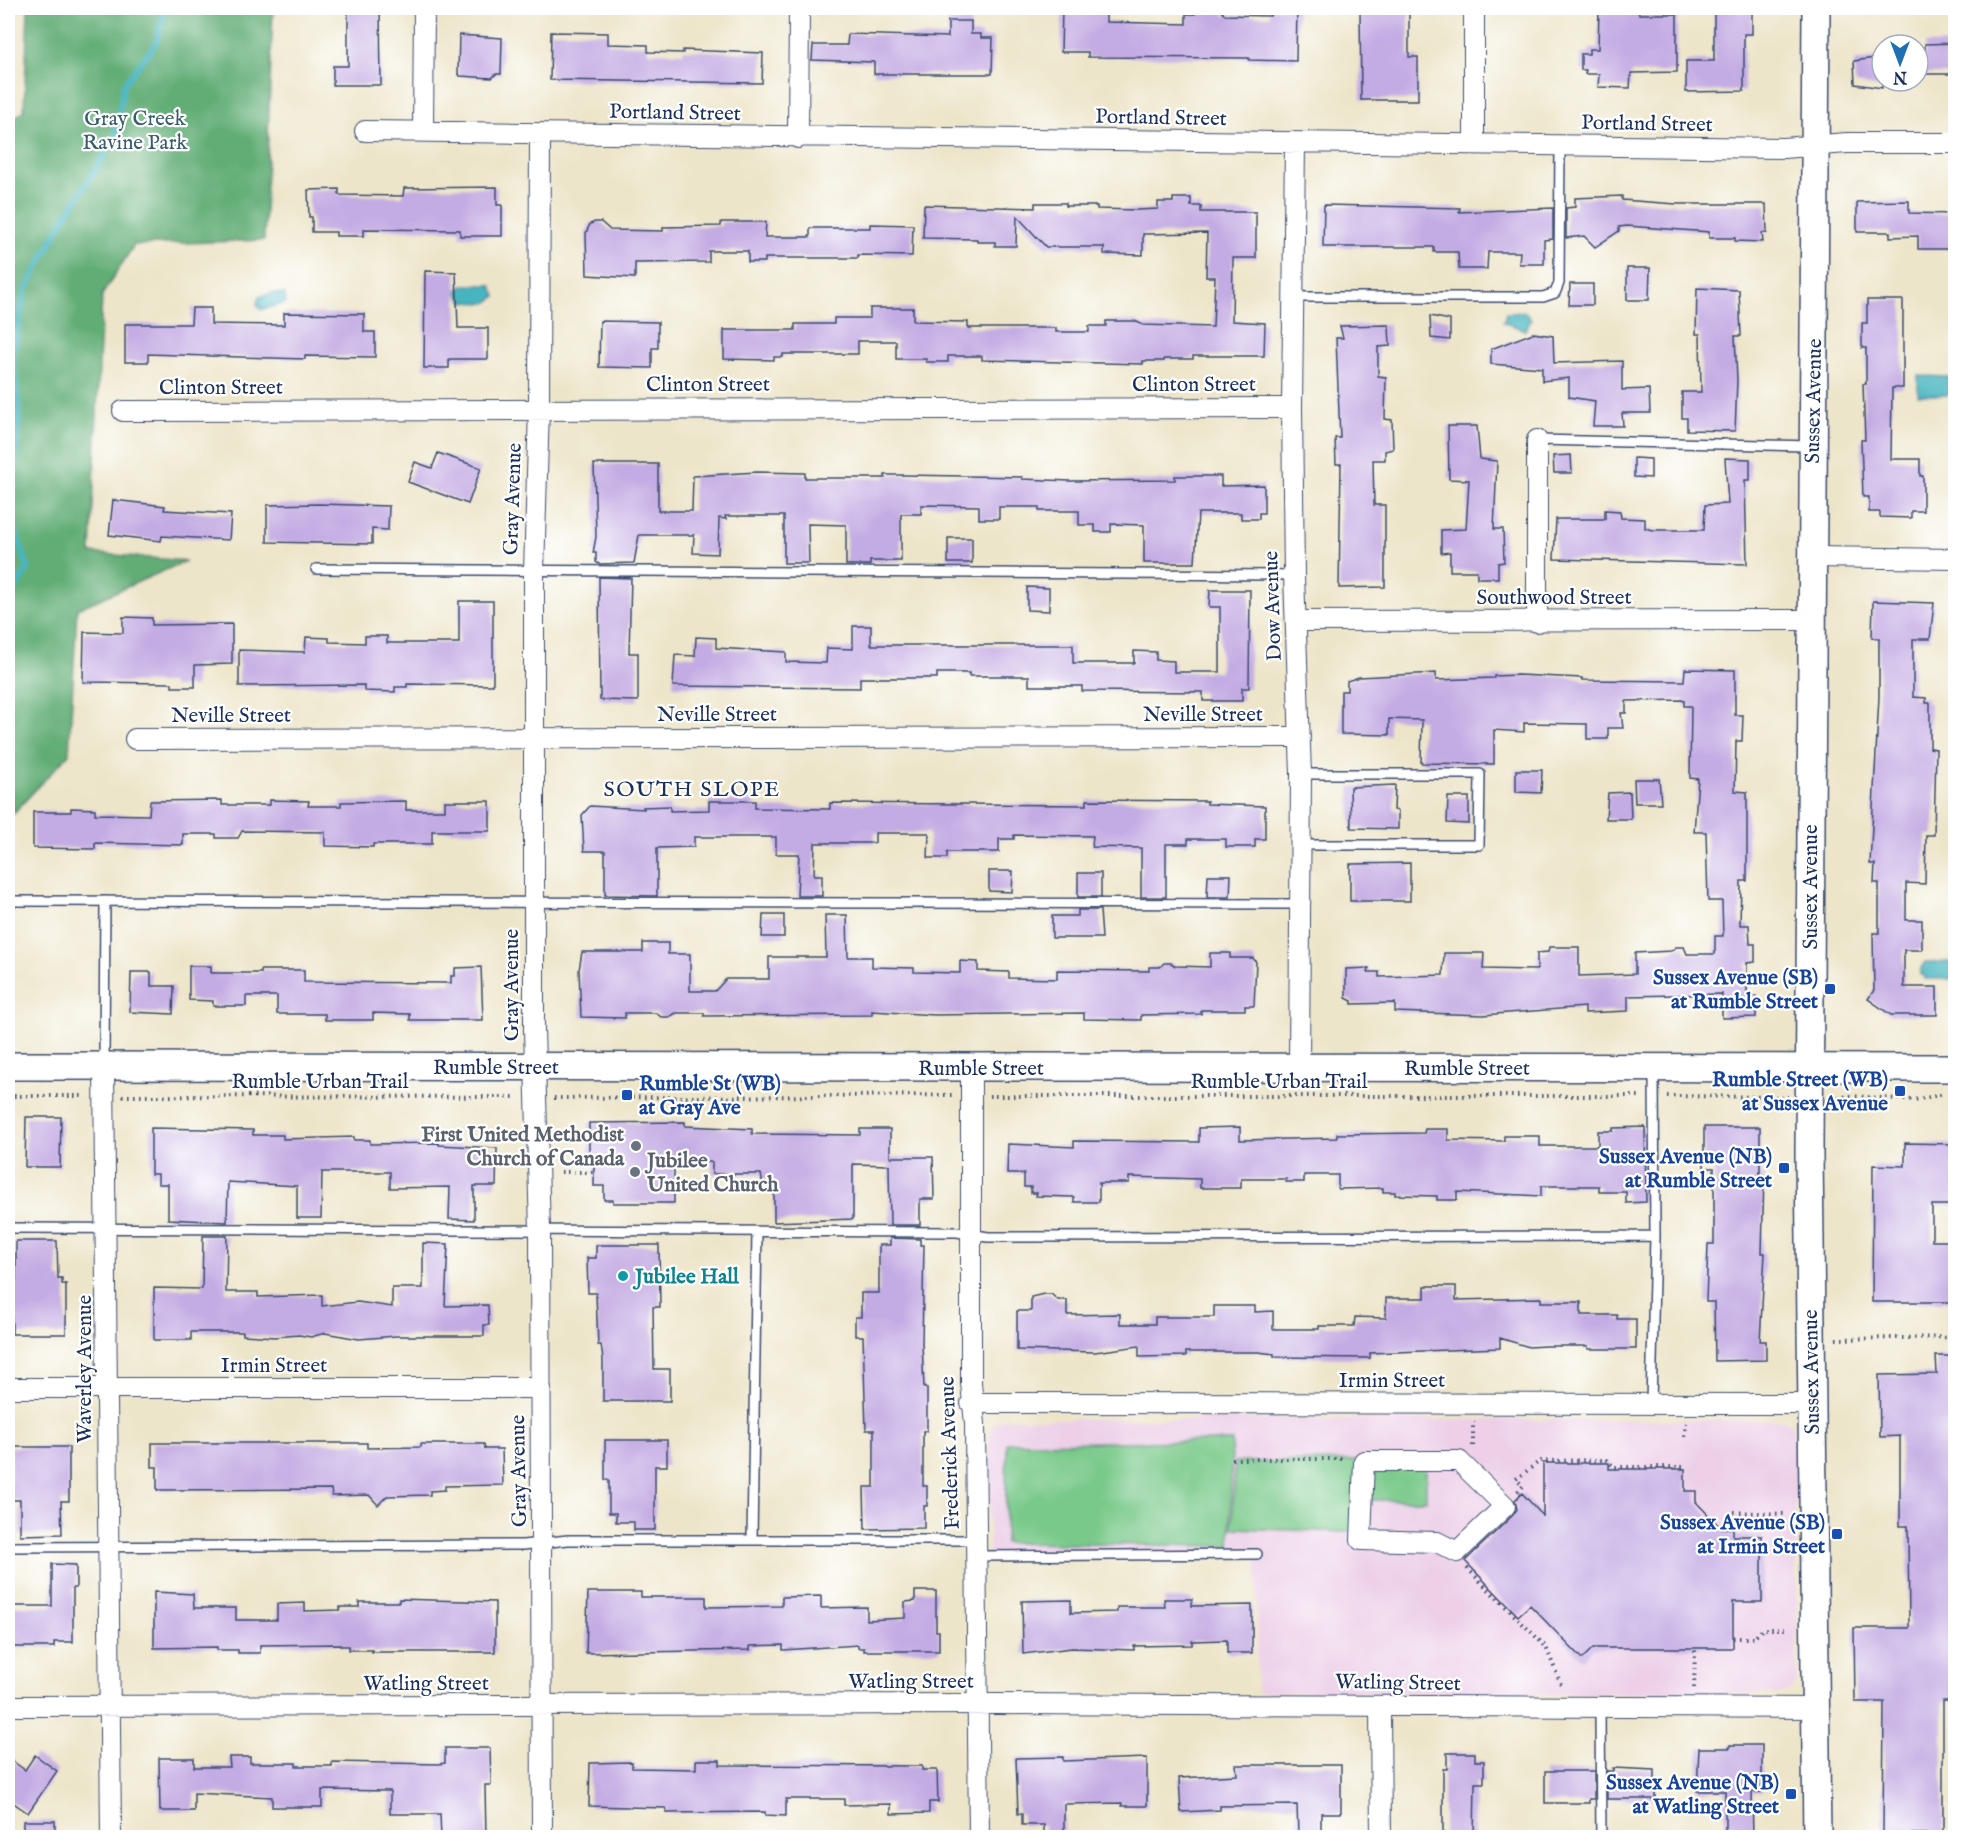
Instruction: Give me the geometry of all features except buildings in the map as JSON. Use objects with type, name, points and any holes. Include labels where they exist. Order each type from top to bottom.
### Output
[{"type":"street","points":[[423,131],[424,8]]},
{"type":"street","points":[[798,138],[799,8]]},
{"type":"street","points":[[1474,8],[1474,143]]},
{"type":"street","name":"Sussex Avenue","points":[[1816,8],[1809,1068],[1817,1838]]},
{"type":"street","name":"Portland Street","points":[[365,131],[798,138],[1474,143],[1784,148],[1847,143],[1956,143]]},
{"type":"street","name":"Gray Avenue","points":[[540,133],[539,409],[534,571],[535,1067],[540,1230],[543,1542],[542,1838]]},
{"type":"street","name":"Dow Avenue","points":[[1295,143],[1292,408],[1294,575],[1301,774],[1299,1068]]},
{"type":"street","name":"Clinton Street","points":[[123,411],[1292,408]]},
{"type":"street","points":[[1537,622],[1538,440]]},
{"type":"street","points":[[1812,558],[1956,559]]},
{"type":"street","name":"Southwood Street","points":[[1296,621],[1812,620]]},
{"type":"street","name":"Neville Street","points":[[135,739],[1300,737]]},
{"type":"street","name":"Rumble Street","points":[[8,1066],[1956,1068]]},
{"type":"street","name":"Waverley Avenue","points":[[104,1066],[111,1838]]},
{"type":"street","name":"Frederick Avenue","points":[[971,1068],[971,1403],[975,1424],[979,1838]]},
{"type":"street","name":"Irmin Street","points":[[8,1388],[541,1388]]},
{"type":"street","name":"Irmin Street","points":[[971,1403],[1651,1406],[1812,1404]]},
{"type":"street","points":[[1364,1461],[1459,1461],[1505,1506],[1456,1552],[1448,1548],[1437,1542],[1361,1540],[1364,1461]]},
{"type":"street","name":"Watling Street","points":[[8,1706],[978,1705],[1815,1708]]},
{"type":"street","points":[[1380,1706],[1381,1838]]},
{"type":"lane","points":[[1294,297],[1543,297],[1555,293],[1559,283],[1560,146]]},
{"type":"lane","points":[[1538,440],[1812,446]]},
{"type":"lane","points":[[316,569],[1294,575]]},
{"type":"lane","points":[[1300,845],[1479,845],[1480,774],[1301,774]]},
{"type":"lane","points":[[8,901],[1299,904]]},
{"type":"lane","name":"Waverley Avenue","points":[[104,1066],[105,901]]},
{"type":"lane","points":[[1651,1406],[1655,1236],[1654,1067]]},
{"type":"lane","points":[[8,1228],[970,1233],[988,1237],[1655,1236]]},
{"type":"lane","points":[[752,1539],[757,1232]]},
{"type":"lane","points":[[8,1547],[523,1545],[568,1540],[752,1539],[976,1548],[1257,1554]]},
{"type":"lane","points":[[1600,1708],[1601,1838]]},
{"type":"path","points":[[1829,1098],[1851,1096],[1914,1100],[1948,1094]]},
{"type":"path","points":[[553,1098],[627,1095],[957,1096]]},
{"type":"path","name":"Rumble Urban Trail","points":[[986,1095],[1643,1096]]},
{"type":"path","points":[[8,1096],[92,1096]]},
{"type":"path","name":"Rumble Urban Trail","points":[[117,1096],[523,1097]]},
{"type":"path","points":[[1666,1096],[1791,1098]]},
{"type":"path","points":[[561,1172],[594,1172]]},
{"type":"path","points":[[1836,1339],[1956,1337]]},
{"type":"path","points":[[1685,1436],[1686,1419]]},
{"type":"path","points":[[1473,1421],[1473,1439]]},
{"type":"path","points":[[1514,1496],[1523,1486],[1516,1479],[1540,1461],[1607,1460],[1614,1467],[1686,1467]]},
{"type":"path","points":[[1734,1512],[1785,1514]]},
{"type":"path","points":[[1448,1548],[1546,1647],[1563,1689]]},
{"type":"path","points":[[1733,1638],[1754,1638],[1763,1629],[1787,1629]]},
{"type":"path","points":[[1694,1689],[1695,1648]]},
{"type":"shaded area","points":[[1004,1419],[1785,1420],[1792,1425],[1795,1434],[1797,1681],[1792,1689],[1780,1694],[1257,1693],[1257,1554],[989,1556],[989,1437],[993,1425]]},
{"type":"green space","name":"Gray Creek Ravine Park","points":[[28,8],[273,8],[264,240],[134,245],[102,295],[91,553],[186,561],[77,609],[69,754],[8,819],[8,122],[24,111]]},
{"type":"green space","points":[[1232,1441],[1230,1546],[1005,1543],[1007,1443]]},
{"type":"green space","points":[[1356,1461],[1356,1525],[1348,1532],[1232,1528],[1235,1462]]},
{"type":"green space","points":[[1364,1461],[1426,1461],[1426,1500],[1364,1500]]},
{"type":"water","points":[[464,285],[491,285],[496,296],[487,303],[463,302],[457,291]]},
{"type":"water","points":[[271,293],[285,294],[286,303],[261,310],[257,304],[259,297]]},
{"type":"water","points":[[1525,312],[1531,320],[1525,330],[1503,322],[1506,313]]},
{"type":"water","points":[[1918,376],[1955,377],[1955,395],[1918,395]]},
{"type":"water","points":[[1925,962],[1955,962],[1955,979],[1925,979],[1924,975],[1921,975],[1921,968]]},
{"type":"waterway","points":[[8,602],[28,568],[11,518],[19,413],[13,354],[25,291],[64,219],[114,140],[124,84],[156,43],[165,8]]},
{"type":"place","name":"Sussex Avenue (SB) at Rumble Street","points":[[1830,989]]},
{"type":"place","name":"Rumble Street (WB) at Sussex Avenue","points":[[1900,1091]]},
{"type":"place","name":"Rumble St (WB) at Gray Ave","points":[[627,1095]]},
{"type":"place","name":"First United Methodist Church of Canada","points":[[636,1146]]},
{"type":"place","name":"Sussex Avenue (NB) at Rumble Street","points":[[1784,1168]]},
{"type":"place","name":"Jubilee United Church","points":[[635,1172]]},
{"type":"place","name":"Jubilee Hall","points":[[623,1276]]},
{"type":"place","name":"Sussex Avenue (SB) at Irmin Street","points":[[1837,1534]]},
{"type":"place","name":"Sussex Avenue (NB) at Watling Street","points":[[1791,1794]]},
{"type":"district","name":"SOUTH SLOPE","points":[[692,788]]}]
